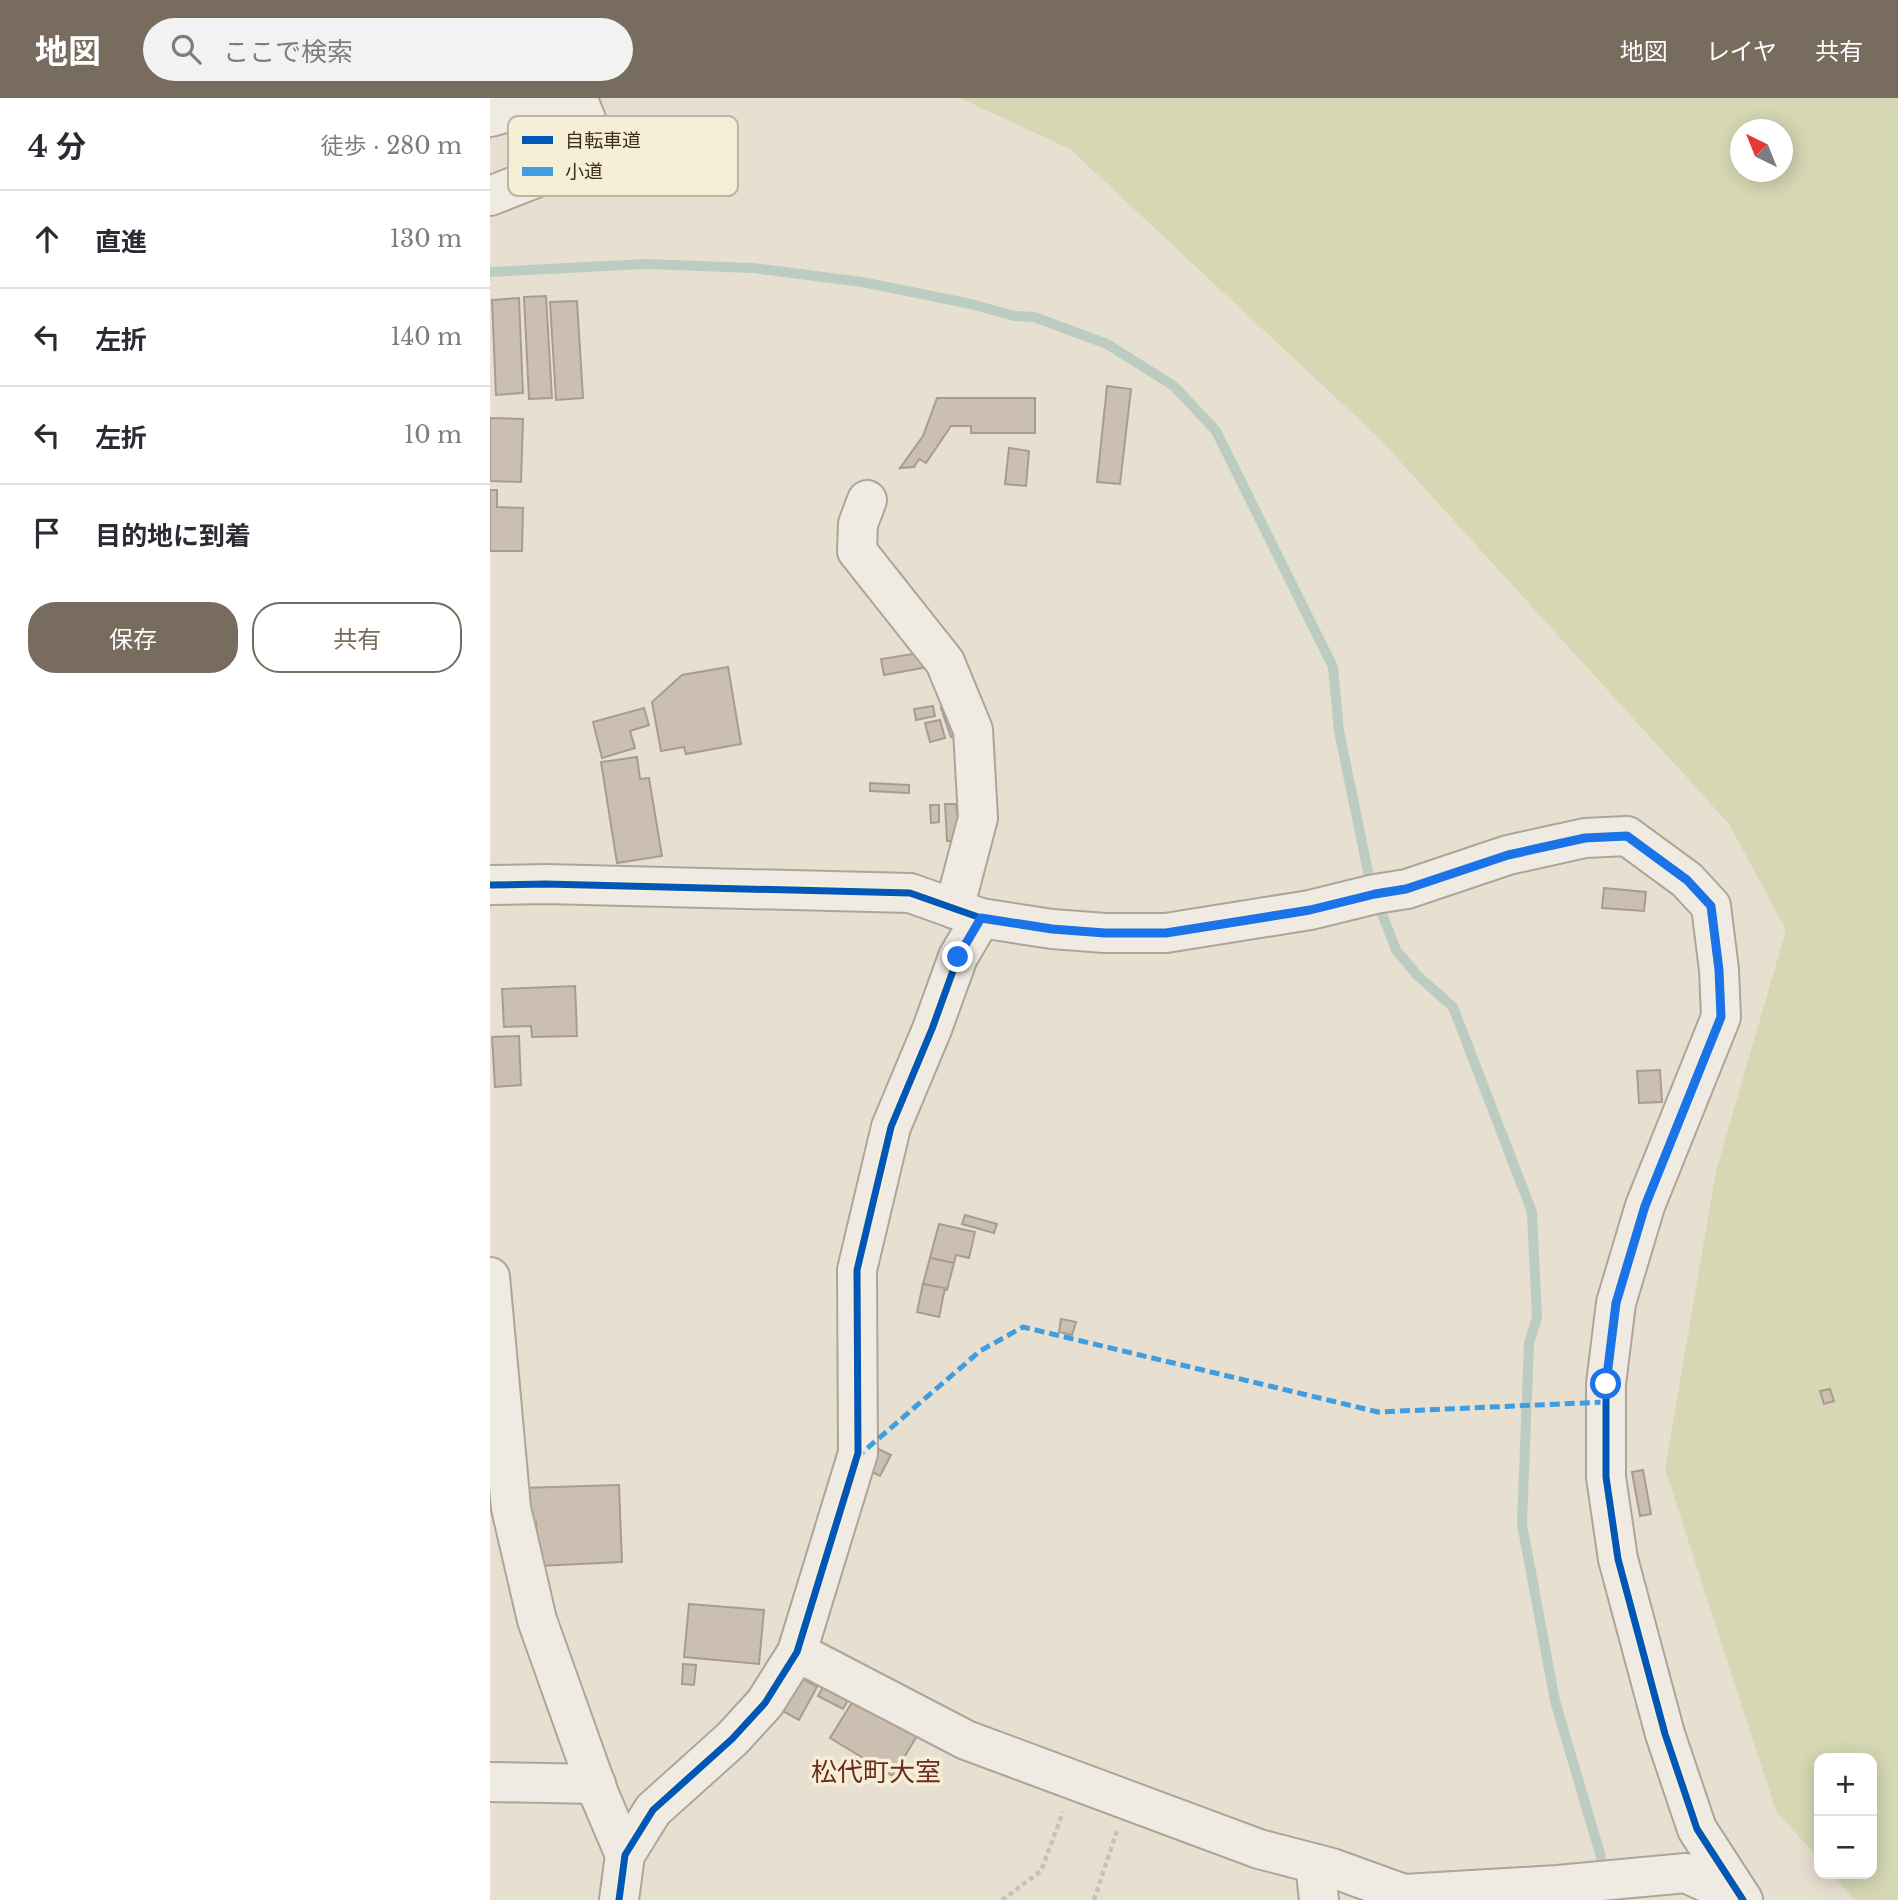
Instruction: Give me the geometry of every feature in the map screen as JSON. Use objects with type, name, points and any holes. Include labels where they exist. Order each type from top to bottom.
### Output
[{"type":"street","points":[[490,117],[538,104],[565,103],[581,107],[585,116]]},
{"type":"street","points":[[490,196],[508,189]]},
{"type":"street","points":[[619,1900],[625,1855],[653,1810],[733,1739],[765,1703],[797,1652],[858,1453],[857,1270],[891,1127],[932,1030],[958,957],[967,914],[978,818],[973,730],[945,662],[857,551],[858,524],[867,500]]},
{"type":"street","points":[[490,885],[910,893],[967,914],[1052,929],[1105,933],[1166,933],[1310,910],[1406,889],[1508,855],[1585,838],[1627,836],[1687,880],[1711,906],[1719,970],[1721,1017],[1645,1206],[1616,1303],[1606,1384],[1606,1477],[1618,1559],[1665,1734],[1698,1829],[1742,1900]]},
{"type":"street","points":[[490,1277],[511,1508],[537,1620],[596,1784],[625,1855]]},
{"type":"street","points":[[797,1652],[966,1740],[1259,1849],[1317,1882],[1404,1894],[1558,1885],[1686,1873],[1742,1900]]},
{"type":"street","points":[[490,1782],[596,1784]]},
{"type":"path","points":[[1094,1900],[1127,1800]]},
{"type":"path","points":[[1002,1900],[1041,1871],[1064,1806]]},
{"type":"green space","points":[[960,98],[1898,98],[1898,1900],[1855,1900],[1836,1879],[1877,1879],[1877,1753],[1814,1753],[1814,1853],[1776,1811],[1665,1469],[1716,1171],[1786,930],[1729,824],[1379,438],[1070,149]]},
{"type":"building","points":[[546,296],[552,398],[529,399],[524,297]]},
{"type":"building","points":[[519,298],[523,393],[496,395],[492,300]]},
{"type":"building","points":[[577,301],[583,398],[556,400],[550,302]]},
{"type":"building","points":[[1107,386],[1131,389],[1120,484],[1097,482]]},
{"type":"building","points":[[937,398],[1035,398],[1035,433],[971,433],[971,426],[951,426],[926,463],[919,459],[914,467],[900,468],[923,436]]},
{"type":"building","points":[[490,418],[523,419],[521,482],[490,481]]},
{"type":"building","points":[[1009,448],[1029,451],[1026,486],[1005,484]]},
{"type":"building","points":[[490,490],[497,490],[497,507],[523,508],[522,551],[490,551]]},
{"type":"building","points":[[926,652],[928,667],[884,675],[881,659]]},
{"type":"building","points":[[728,667],[741,744],[686,754],[684,747],[661,751],[652,702],[682,675]]},
{"type":"building","points":[[952,705],[962,734],[951,737],[941,708]]},
{"type":"building","points":[[933,706],[935,716],[916,720],[914,709]]},
{"type":"building","points":[[644,708],[649,725],[630,731],[635,748],[602,758],[593,722]]},
{"type":"building","points":[[940,720],[945,738],[930,742],[925,723]]},
{"type":"building","points":[[637,757],[640,779],[649,778],[662,856],[617,863],[601,762]]},
{"type":"building","points":[[870,783],[909,785],[909,793],[870,791]]},
{"type":"building","points":[[945,804],[956,804],[957,815],[965,814],[956,841],[947,841]]},
{"type":"building","points":[[930,805],[939,805],[939,822],[931,823]]},
{"type":"building","points":[[1604,888],[1646,892],[1644,911],[1602,908]]},
{"type":"building","points":[[575,986],[577,1036],[532,1037],[531,1026],[504,1027],[502,989]]},
{"type":"building","points":[[519,1036],[521,1085],[495,1087],[492,1037]]},
{"type":"building","points":[[1660,1070],[1662,1102],[1639,1103],[1637,1071]]},
{"type":"building","points":[[965,1215],[997,1224],[994,1233],[962,1224]]},
{"type":"building","points":[[939,1224],[975,1232],[969,1258],[956,1255],[954,1263],[930,1258]]},
{"type":"building","points":[[930,1258],[954,1263],[947,1290],[923,1284]]},
{"type":"building","points":[[923,1284],[945,1288],[939,1317],[917,1312]]},
{"type":"building","points":[[1061,1319],[1076,1322],[1072,1335],[1059,1332]]},
{"type":"building","points":[[1830,1389],[1834,1401],[1824,1404],[1820,1391]]},
{"type":"building","points":[[876,1448],[891,1455],[880,1476],[866,1469]]},
{"type":"building","points":[[1643,1470],[1651,1514],[1640,1516],[1632,1472]]},
{"type":"building","points":[[619,1485],[622,1562],[538,1566],[536,1522],[523,1523],[521,1488]]},
{"type":"building","points":[[689,1604],[764,1610],[759,1664],[684,1657]]},
{"type":"building","points":[[683,1664],[696,1665],[694,1685],[682,1684]]},
{"type":"building","points":[[794,1674],[817,1687],[799,1720],[775,1707]]},
{"type":"building","points":[[824,1685],[853,1691],[843,1709],[818,1696]]},
{"type":"building","points":[[859,1691],[921,1729],[893,1776],[830,1738]]},
{"type":"waterway","points":[[490,272],[646,264],[753,268],[862,282],[971,304],[1014,316],[1034,317],[1107,344],[1174,386],[1216,431],[1333,667],[1339,731],[1371,886]]},
{"type":"waterway","points":[[1378,903],[1396,950],[1418,976],[1453,1007],[1532,1212],[1537,1318],[1529,1343],[1522,1524],[1555,1701],[1601,1857]]},
{"type":"marked path","points":[[856,1458],[980,1351],[1023,1327],[1378,1412],[1606,1402]]},
{"type":"cycle path","points":[[490,885],[910,893],[981,918],[1052,929],[1105,933],[1166,933],[1310,910],[1407,889],[1508,855],[1585,838],[1627,836],[1687,880],[1711,906],[1719,970],[1721,1017],[1645,1206],[1616,1303],[1606,1384],[1606,1477],[1618,1559],[1665,1734],[1697,1829],[1743,1900]]},
{"type":"cycle path","points":[[619,1900],[625,1855],[653,1810],[732,1739],[765,1703],[797,1652],[858,1453],[857,1270],[891,1127],[932,1029],[958,957],[981,918]]},
{"type":"district","name":"松代町大室","points":[[876,1772]]},
{"type":"route","points":[[958,957],[981,918],[1052,929],[1105,933],[1166,933],[1310,910],[1406,889],[1508,855],[1585,838],[1627,836],[1687,880],[1711,906],[1719,970],[1721,1017],[1645,1206],[1616,1303],[1606,1384]]}]
